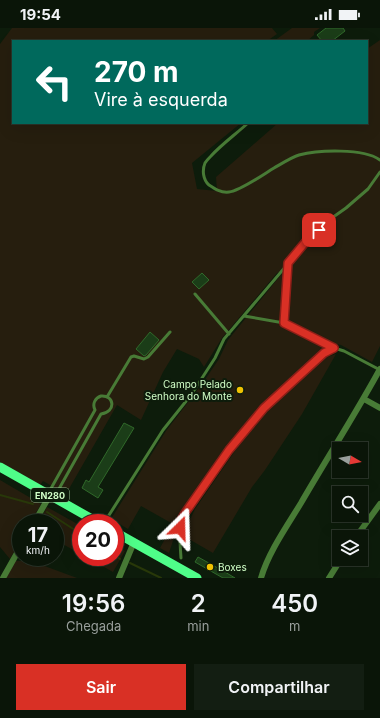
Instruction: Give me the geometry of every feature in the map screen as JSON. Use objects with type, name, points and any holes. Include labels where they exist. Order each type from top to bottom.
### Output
[{"type":"main road","name":"EN280","points":[[0,467],[83,514]]},
{"type":"main road","points":[[124,537],[197,578]]},
{"type":"street","points":[[261,578],[266,561],[364,399],[380,369]]},
{"type":"street","points":[[364,399],[380,408]]},
{"type":"street","points":[[39,514],[50,496]]},
{"type":"street","points":[[361,530],[380,504]]},
{"type":"street","points":[[119,578],[134,542]]},
{"type":"street","points":[[3,578],[12,562]]},
{"type":"street","points":[[329,578],[337,566]]},
{"type":"lane","points":[[247,124],[205,162],[203,174],[207,184],[217,191],[229,192],[244,186],[298,155],[344,151],[367,154],[380,160]]},
{"type":"lane","points":[[110,514],[163,430],[190,396],[215,358],[224,339],[308,239],[368,189],[380,172]]},
{"type":"lane","points":[[284,323],[288,263]]},
{"type":"lane","points":[[195,294],[229,334]]},
{"type":"lane","points":[[244,316],[284,323],[380,369]]},
{"type":"lane","points":[[107,397],[131,357],[134,356],[144,359],[148,357],[170,332]]},
{"type":"lane","points":[[181,558],[181,520],[229,450],[264,408],[324,353],[334,348]]},
{"type":"lane","points":[[101,396],[107,397],[112,403],[111,409],[102,414],[50,496],[95,410],[94,405],[96,399],[101,396]]},
{"type":"shaded area","points":[[12,28],[272,28],[277,34],[268,40],[12,40],[12,124],[240,124],[192,163],[197,189],[217,191],[216,177],[277,124],[368,124],[368,48],[380,40],[380,346],[372,362],[341,345],[332,343],[321,350],[259,408],[230,443],[176,518],[174,536],[169,553],[160,548],[173,524],[141,506],[128,529],[124,527],[124,514],[114,514],[166,431],[219,359],[228,340],[284,271],[277,273],[222,338],[204,367],[199,359],[177,349],[163,372],[141,420],[117,405],[66,494],[43,481],[40,485],[0,462],[0,44]]},
{"type":"shaded area","points":[[292,28],[320,28],[314,32],[314,35],[308,40],[275,40]]},
{"type":"shaded area","points":[[336,354],[302,414],[252,487],[213,553],[187,538],[188,524],[195,509],[239,445],[264,413],[327,357]]},
{"type":"shaded area","points":[[0,480],[41,504],[35,514],[12,514],[12,555],[10,559],[0,547]]},
{"type":"shaded area","points":[[47,507],[60,514],[43,514]]},
{"type":"shaded area","points":[[64,516],[72,521],[72,549],[64,545]]},
{"type":"shaded area","points":[[12,566],[45,566],[77,578],[6,578]]},
{"type":"shaded area","points":[[102,566],[116,566],[113,572]]},
{"type":"building","points":[[326,28],[343,28],[345,31],[333,40],[321,40],[317,35]]},
{"type":"building","points":[[202,273],[209,280],[199,289],[192,282]]},
{"type":"building","points":[[150,332],[159,340],[144,356],[136,349]]},
{"type":"building","points":[[124,423],[134,428],[98,487],[103,490],[98,498],[82,488],[86,480],[89,482]]},
{"type":"building","name":"Boxes","points":[[198,557],[235,578],[223,578],[195,562]]},
{"type":"waterway","points":[[0,495],[33,504]]},
{"type":"waterway","points":[[47,512],[72,528]]},
{"type":"waterway","points":[[130,563],[161,578]]},
{"type":"place","name":"Campo Pelado Senhora do Monte","points":[[240,390]]},
{"type":"place","name":"Boxes","points":[[210,567]]},
{"type":"route","points":[[180,528],[181,520],[185,513],[229,450],[264,408],[324,353],[334,348],[284,323],[288,263],[308,239],[319,230]]}]
